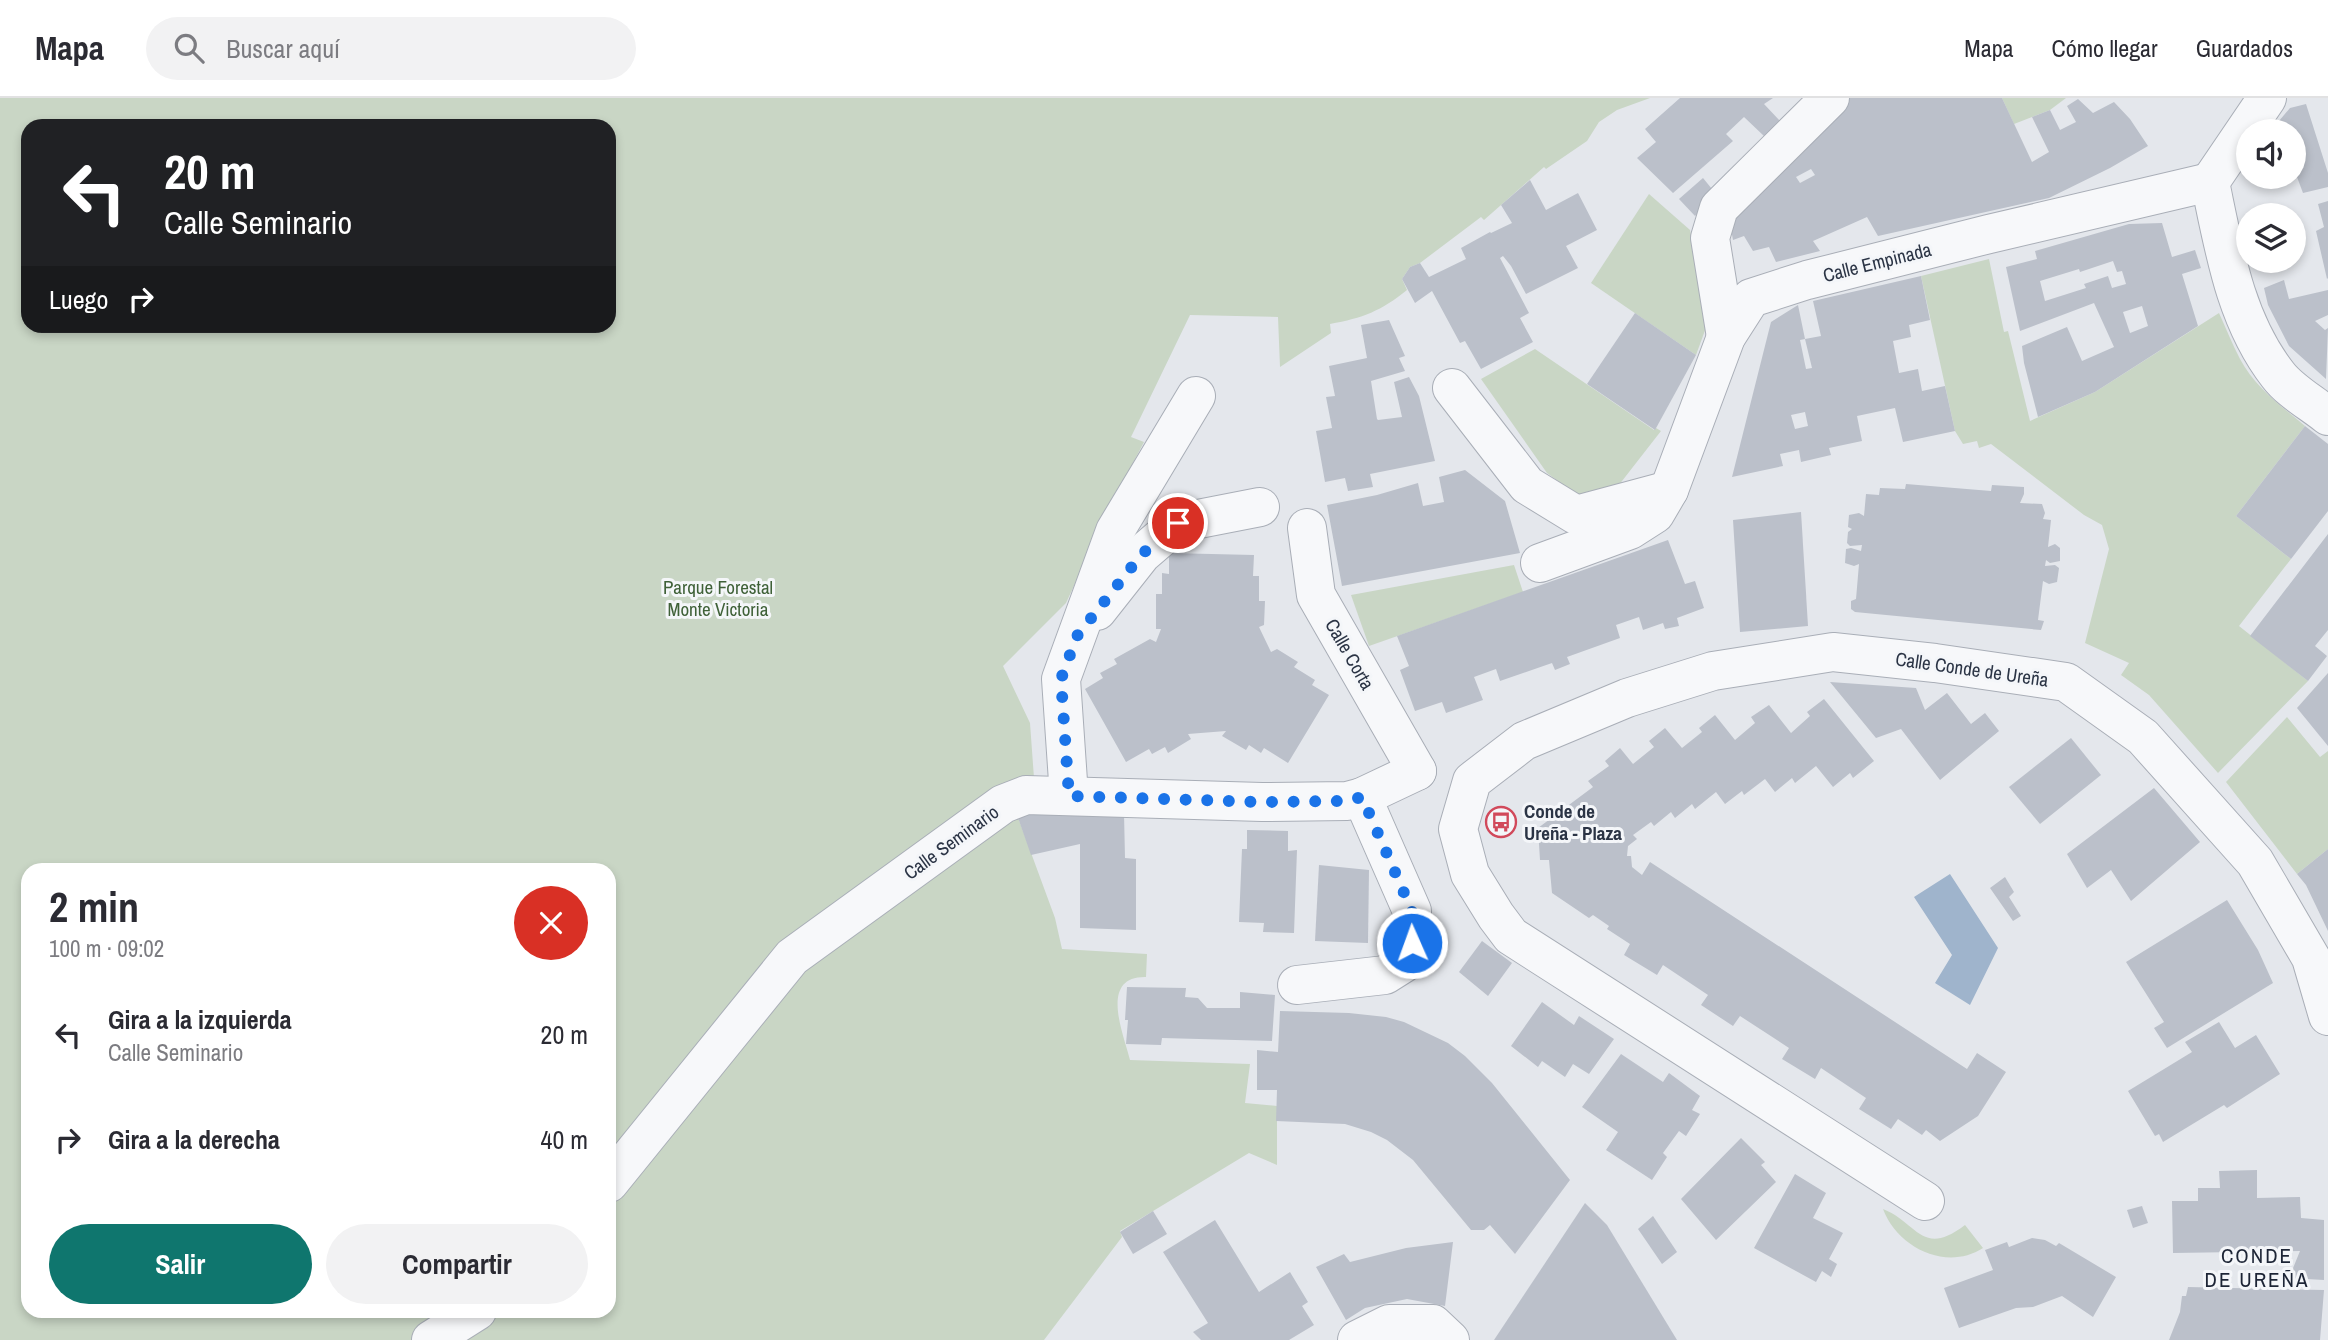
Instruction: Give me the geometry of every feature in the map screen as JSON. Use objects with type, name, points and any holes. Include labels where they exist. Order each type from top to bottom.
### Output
[{"type":"street","points":[[1726,337],[1710,238],[1719,208],[1830,98]]},
{"type":"street","points":[[2267,98],[2210,182],[2229,271],[2252,336],[2279,377],[2328,416]]},
{"type":"street","name":"Calle Empinada","points":[[1540,563],[1630,530],[1655,514],[1669,490],[1726,337],[1751,298],[1796,283],[1989,234],[2210,182]]},
{"type":"street","points":[[1452,387],[1527,485],[1576,515],[1669,490]]},
{"type":"street","points":[[1069,796],[1061,679],[1115,531],[1196,396]]},
{"type":"street","points":[[1077,636],[1142,554],[1178,523],[1260,507]]},
{"type":"street","name":"Calle Corta","points":[[1307,528],[1316,595],[1417,771]]},
{"type":"street","name":"Calle Conde de Ureña","points":[[1472,781],[1524,741],[1627,698],[1713,671],[1833,652],[1935,663],[2066,682],[2143,737],[2255,862],[2311,958],[2328,1016]]},
{"type":"street","points":[[1417,771],[1472,781],[1458,830],[1470,874],[1511,936],[1925,1201]]},
{"type":"street","name":"Calle Seminario","points":[[616,1174],[792,957],[1003,804],[1026,795],[1262,802],[1347,801],[1362,797],[1417,771]]},
{"type":"street","points":[[1297,985],[1385,975],[1404,963],[1412,943],[1412,911],[1362,797]]},
{"type":"street","points":[[431,1340],[466,1318]]},
{"type":"street","points":[[1357,1340],[1389,1324],[1433,1324],[1450,1340]]},
{"type":"green space","name":"Parque Forestal Monte Victoria","points":[[0,98],[1650,98],[1617,110],[1599,122],[1587,141],[1546,169],[1544,167],[1484,220],[1481,217],[1420,263],[1410,267],[1402,279],[1407,290],[1398,297],[1371,313],[1330,324],[1331,333],[1280,367],[1278,317],[1190,315],[1131,437],[1144,442],[1066,603],[1003,666],[1030,723],[1034,778],[1016,812],[1055,918],[1062,949],[1147,954],[1146,977],[1131,979],[1122,986],[1118,996],[1120,1022],[1130,1060],[1250,1064],[1245,1103],[1277,1106],[1277,1165],[1249,1153],[1120,1231],[1122,1237],[1044,1340],[0,1340]]},
{"type":"green space","points":[[2002,98],[2066,98],[2050,110],[2014,124]]},
{"type":"green space","points":[[1649,194],[1690,230],[1707,325],[1696,355],[1591,283]]},
{"type":"green space","points":[[1989,259],[2004,332],[2008,331],[2030,421],[2095,392],[2219,313],[2246,369],[2269,395],[2305,426],[2236,516],[2291,559],[2239,626],[2308,681],[2218,773],[2149,695],[2121,675],[2129,663],[2085,643],[2109,549],[2102,525],[2084,515],[1991,444],[1979,448],[1977,441],[1963,444],[1955,431],[1921,276]]},
{"type":"green space","points":[[1535,349],[1654,430],[1656,428],[1661,431],[1615,490],[1581,498],[1547,473],[1481,379]]},
{"type":"green space","points":[[1514,565],[1523,592],[1369,646],[1351,595]]},
{"type":"green space","points":[[2287,717],[2320,757],[2328,751],[2328,849],[2297,874],[2226,782]]},
{"type":"green space","points":[[1883,1209],[1929,1238],[1951,1234],[1965,1225],[1983,1248],[1969,1255],[1954,1257],[1924,1252],[1899,1235]]},
{"type":"water","points":[[1950,874],[1998,948],[1970,1005],[1935,983],[1952,955],[1914,897]]},
{"type":"building","points":[[1680,98],[1773,98],[1764,104],[1780,121],[1764,136],[1744,117],[1726,134],[1733,141],[1673,193],[1637,158],[1656,142],[1645,129]]},
{"type":"building","points":[[1846,98],[2002,98],[2032,162],[2049,152],[2032,117],[2050,110],[2060,130],[2076,122],[2067,106],[2078,99],[2093,113],[2114,102],[2130,119],[2148,146],[2049,198],[1878,236],[1867,217],[1813,241],[1820,251],[1776,262],[1769,247],[1753,251],[1744,236],[1733,240],[1728,213]],"holes":[[[1811,169],[1815,175],[1800,183],[1796,177]]]},
{"type":"building","points":[[2306,104],[2328,173],[2328,187],[2303,193],[2302,189],[2306,189],[2306,119],[2281,119],[2290,108]]},
{"type":"building","points":[[1703,178],[1716,194],[1695,216],[1679,199]]},
{"type":"building","points":[[1530,180],[1546,210],[1578,193],[1597,230],[1566,246],[1578,268],[1526,294],[1511,266],[1503,256],[1500,258],[1529,313],[1520,318],[1533,342],[1481,369],[1465,341],[1460,343],[1432,291],[1415,303],[1402,279],[1410,267],[1420,263],[1429,277],[1466,259],[1461,248],[1512,223],[1501,205]]},
{"type":"building","points":[[2328,201],[2327,279],[2316,231],[2324,227],[2318,204]]},
{"type":"building","points":[[2162,223],[2172,257],[2195,250],[2201,268],[2182,274],[2198,326],[2095,392],[2038,417],[2022,346],[2067,327],[2082,361],[2114,347],[2094,303],[2020,331],[2006,267],[2037,259],[2035,251],[2129,224]],"holes":[[[2113,261],[2117,272],[2122,271],[2126,284],[2112,288],[2108,276],[2084,284],[2086,288],[2045,301],[2040,281]],[[2142,306],[2148,326],[2130,333],[2123,312]]]},
{"type":"building","points":[[1921,276],[1930,320],[1909,325],[1911,337],[1893,341],[1899,373],[1918,369],[1922,391],[1945,386],[1955,431],[1903,442],[1895,408],[1857,416],[1862,441],[1829,448],[1831,455],[1801,462],[1799,450],[1780,454],[1783,466],[1732,477],[1771,322],[1798,305],[1805,339],[1821,336],[1813,301]],"holes":[[[1805,339],[1812,368],[1806,369],[1800,340]],[[1805,412],[1808,426],[1795,429],[1791,415]]]},
{"type":"building","points":[[2284,280],[2289,299],[2328,290],[2328,315],[2315,321],[2325,330],[2328,328],[2326,379],[2289,346],[2268,305],[2264,288]]},
{"type":"building","points":[[1635,313],[1696,355],[1655,430],[1587,384]]},
{"type":"building","points":[[1389,320],[1405,356],[1399,358],[1405,371],[1371,381],[1377,419],[1402,417],[1394,382],[1409,377],[1419,396],[1435,461],[1370,474],[1373,487],[1348,491],[1345,478],[1325,482],[1316,431],[1332,428],[1326,397],[1335,396],[1329,366],[1367,358],[1361,325]]},
{"type":"building","points":[[2305,426],[2328,444],[2328,511],[2291,559],[2236,516]]},
{"type":"building","points":[[1465,470],[1505,501],[1520,553],[1342,586],[1327,505],[1418,483],[1423,506],[1444,502],[1439,477]]},
{"type":"building","points":[[1906,484],[1991,491],[1992,485],[2024,487],[2020,503],[2042,504],[2045,513],[2043,519],[2051,520],[2048,547],[2055,544],[2060,548],[2060,561],[2050,563],[2046,560],[2045,566],[2055,565],[2059,568],[2057,582],[2049,584],[2043,581],[2038,620],[2044,621],[2041,630],[1855,612],[1851,609],[1851,601],[1856,599],[1859,564],[1854,566],[1845,563],[1846,549],[1861,551],[1862,545],[1850,546],[1847,543],[1848,532],[1852,529],[1848,527],[1849,515],[1859,513],[1864,516],[1866,494],[1879,495],[1880,488],[1905,489]]},
{"type":"building","points":[[1801,512],[1808,626],[1740,632],[1733,520]]},
{"type":"building","points":[[2328,534],[2328,630],[2315,646],[2327,656],[2308,681],[2250,636]]},
{"type":"building","points":[[1668,540],[1685,584],[1695,581],[1704,608],[1677,618],[1679,626],[1665,629],[1663,623],[1643,630],[1639,617],[1616,625],[1620,638],[1567,657],[1570,664],[1555,670],[1552,663],[1500,681],[1496,669],[1474,677],[1483,700],[1446,713],[1442,702],[1415,711],[1400,670],[1409,666],[1397,636]]},
{"type":"building","points":[[1169,553],[1254,555],[1253,576],[1259,576],[1259,601],[1265,601],[1264,625],[1259,627],[1271,652],[1277,649],[1298,662],[1294,667],[1315,680],[1312,685],[1329,695],[1288,763],[1264,748],[1261,753],[1249,745],[1246,750],[1222,736],[1226,731],[1188,734],[1191,739],[1168,753],[1165,747],[1152,754],[1149,749],[1126,762],[1085,689],[1103,678],[1100,673],[1117,664],[1114,659],[1150,639],[1156,642],[1161,629],[1156,629],[1156,594],[1162,594],[1162,573],[1169,574]]},
{"type":"building","points":[[2328,673],[2328,746],[2297,708]]},
{"type":"building","points":[[1830,682],[1916,688],[1925,710],[1947,693],[1971,724],[1985,713],[1999,731],[1940,780],[1901,729],[1876,738]]},
{"type":"building","points":[[1824,699],[1874,761],[1853,778],[1850,773],[1833,787],[1816,766],[1795,783],[1792,778],[1775,792],[1765,779],[1744,795],[1742,791],[1725,804],[1716,792],[1695,809],[1692,804],[1675,818],[1671,812],[1654,826],[1651,822],[1633,835],[1637,839],[1628,846],[1627,856],[1631,856],[1632,867],[1642,875],[1650,862],[1967,1069],[1977,1053],[2006,1072],[1978,1116],[1940,1141],[1926,1130],[1922,1135],[1898,1119],[1891,1129],[1859,1109],[1866,1098],[1821,1068],[1815,1079],[1782,1059],[1789,1048],[1740,1016],[1733,1026],[1701,1005],[1708,995],[1663,965],[1657,975],[1624,955],[1630,944],[1607,929],[1609,926],[1593,915],[1589,918],[1552,893],[1549,860],[1540,860],[1538,828],[1593,787],[1588,781],[1609,766],[1605,761],[1620,748],[1633,764],[1654,747],[1649,741],[1665,728],[1682,748],[1702,732],[1699,728],[1715,715],[1735,740],[1755,723],[1751,717],[1769,705],[1791,733],[1810,716],[1807,712]]},
{"type":"building","points":[[2071,738],[2101,775],[2040,824],[2009,787]]},
{"type":"building","points":[[2154,788],[2200,842],[2131,901],[2111,870],[2087,888],[2067,854]]},
{"type":"building","points":[[1016,812],[1124,813],[1125,858],[1136,859],[1136,930],[1080,928],[1080,844],[1031,855]]},
{"type":"building","points":[[1247,830],[1288,831],[1288,851],[1297,850],[1294,933],[1263,932],[1264,923],[1239,922],[1242,849],[1247,849]]},
{"type":"building","points":[[2328,849],[2328,931],[2306,885],[2297,874]]},
{"type":"building","points":[[1319,865],[1369,870],[1368,943],[1315,941]]},
{"type":"building","points":[[2005,877],[2014,892],[2009,897],[2021,916],[2013,921],[1990,888]]},
{"type":"building","points":[[2227,900],[2258,950],[2273,983],[2167,1048],[2154,1028],[2164,1022],[2126,962]]},
{"type":"building","points":[[1482,941],[1512,963],[1488,996],[1459,972]]},
{"type":"building","points":[[1127,987],[1186,988],[1185,997],[1198,998],[1207,1008],[1240,1008],[1240,992],[1275,995],[1272,1041],[1162,1038],[1161,1045],[1126,1044]]},
{"type":"building","points":[[1542,1002],[1574,1025],[1579,1016],[1614,1039],[1589,1074],[1573,1064],[1565,1077],[1542,1061],[1538,1067],[1511,1046]]},
{"type":"building","points":[[1280,1011],[1349,1013],[1404,1022],[1448,1043],[1492,1083],[1570,1180],[1515,1254],[1490,1225],[1484,1230],[1471,1230],[1413,1160],[1387,1140],[1345,1124],[1276,1121],[1277,1090],[1257,1090],[1257,1050],[1278,1052]]},
{"type":"building","points":[[2219,1022],[2235,1048],[2256,1035],[2280,1074],[2227,1108],[2224,1105],[2163,1142],[2159,1134],[2155,1136],[2128,1091],[2192,1052],[2185,1042]]},
{"type":"building","points":[[1621,1054],[1663,1082],[1669,1073],[1700,1096],[1692,1110],[1700,1114],[1686,1136],[1679,1131],[1663,1153],[1667,1157],[1652,1180],[1606,1150],[1618,1132],[1582,1107]]},
{"type":"building","points":[[1741,1138],[1765,1162],[1761,1165],[1776,1182],[1716,1240],[1681,1199]]},
{"type":"building","points":[[2257,1170],[2257,1198],[2300,1197],[2301,1218],[2324,1220],[2324,1280],[2289,1278],[2300,1251],[2173,1253],[2172,1201],[2198,1201],[2198,1188],[2220,1188],[2219,1171]]},
{"type":"building","points":[[1795,1174],[1826,1193],[1813,1218],[1843,1233],[1829,1259],[1837,1264],[1831,1277],[1822,1271],[1816,1282],[1754,1248]]},
{"type":"building","points":[[1585,1203],[1607,1225],[1677,1340],[1494,1340]]},
{"type":"building","points":[[2142,1206],[2148,1223],[2133,1228],[2127,1210]]},
{"type":"building","points":[[1153,1211],[1167,1234],[1133,1254],[1120,1232]]},
{"type":"building","points":[[1653,1216],[1677,1252],[1662,1264],[1638,1229]]},
{"type":"building","points":[[1215,1220],[1259,1292],[1290,1272],[1308,1302],[1302,1306],[1314,1325],[1289,1340],[1201,1340],[1193,1332],[1208,1323],[1163,1252]]},
{"type":"building","points":[[2032,1238],[2045,1240],[2056,1246],[2059,1243],[2116,1277],[2093,1317],[2062,1296],[2033,1307],[2016,1308],[1959,1328],[1944,1288],[1993,1270],[1985,1250],[2007,1242],[2009,1247]]},
{"type":"building","points":[[1453,1242],[1445,1306],[1407,1299],[1365,1308],[1346,1320],[1316,1267],[1344,1254],[1350,1262],[1406,1248]]},
{"type":"building","points":[[2188,1287],[2324,1290],[2320,1340],[2169,1340],[2180,1312],[2182,1296],[2186,1296]]},
{"type":"place","name":"Conde de Ureña - Plaza","points":[[1501,822]]},
{"type":"district","name":"CONDE DE UREÑA","points":[[2257,1267]]},
{"type":"route","points":[[1178,523],[1142,554],[1077,636],[1061,679],[1069,796],[1262,802],[1347,801],[1362,797],[1412,911],[1412,943]]}]
